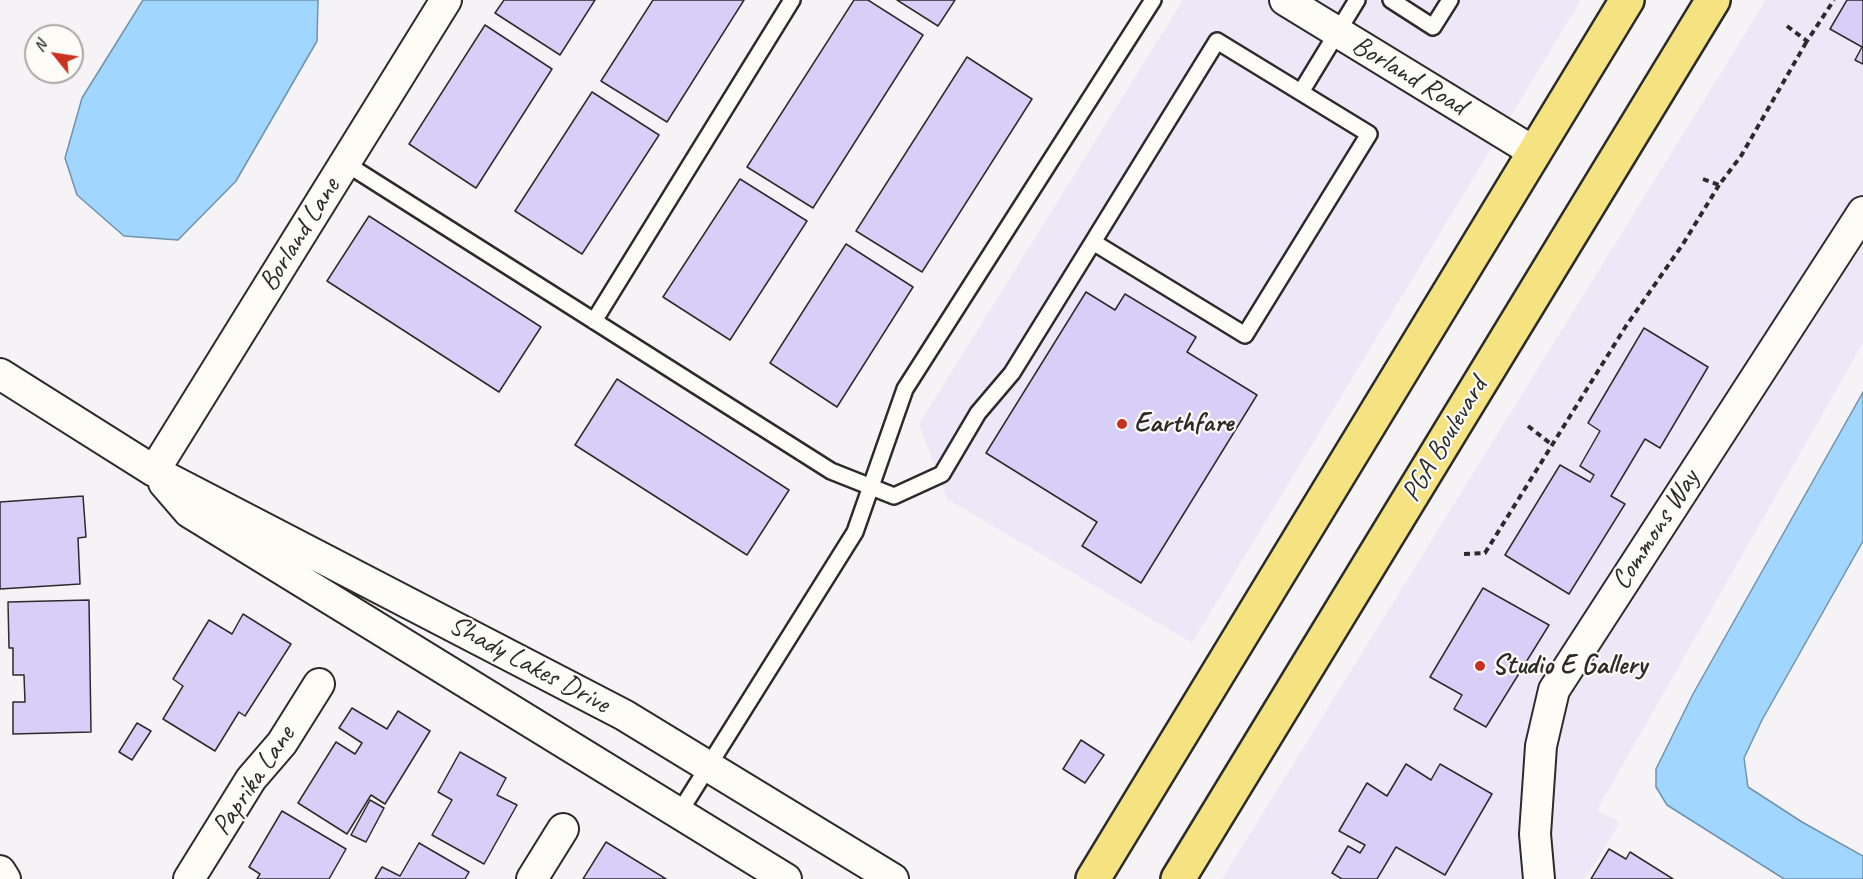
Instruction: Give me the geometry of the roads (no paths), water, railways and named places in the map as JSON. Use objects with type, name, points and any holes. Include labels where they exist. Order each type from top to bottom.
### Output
[{"type":"main road","points":[[1094,879],[1627,0]]},
{"type":"main road","name":"PGA Boulevard","points":[[1178,879],[1713,0]]},
{"type":"street","name":"Borland Lane","points":[[154,471],[446,0]]},
{"type":"street","name":"Borland Road","points":[[1285,0],[1534,152]]},
{"type":"street","name":"Commons Way","points":[[1539,879],[1535,834],[1540,746],[1554,690],[1863,212]]},
{"type":"street","name":"Shady Lakes Drive","points":[[0,374],[154,471],[624,715],[893,879]]},
{"type":"street","name":"Shady Lakes Drive","points":[[154,471],[189,512],[786,879]]},
{"type":"street","name":"Paprika Lane","points":[[189,879],[252,779],[282,743],[319,684]]},
{"type":"street","points":[[532,879],[563,829]]},
{"type":"street","points":[[0,871],[5,879]]},
{"type":"lane","points":[[594,321],[792,0]]},
{"type":"lane","points":[[679,813],[855,532],[905,389],[1153,0]]},
{"type":"lane","points":[[1300,92],[1357,0]]},
{"type":"lane","points":[[1391,0],[1433,27],[1450,0]]},
{"type":"lane","points":[[345,163],[831,471],[894,496],[942,474],[978,413],[1012,373],[1093,242],[1218,41],[1369,134],[1245,335],[1093,242]]},
{"type":"water","points":[[143,0],[318,0],[317,41],[236,181],[178,240],[124,236],[77,195],[65,158],[82,98]]},
{"type":"water","points":[[1863,392],[1863,541],[1762,720],[1744,758],[1748,787],[1802,822],[1863,856],[1863,879],[1784,879],[1667,805],[1656,787],[1656,769],[1693,694]]},
{"type":"place","name":"Earthfare","points":[[1122,424]]},
{"type":"place","name":"Studio E Gallery","points":[[1480,666]]}]
